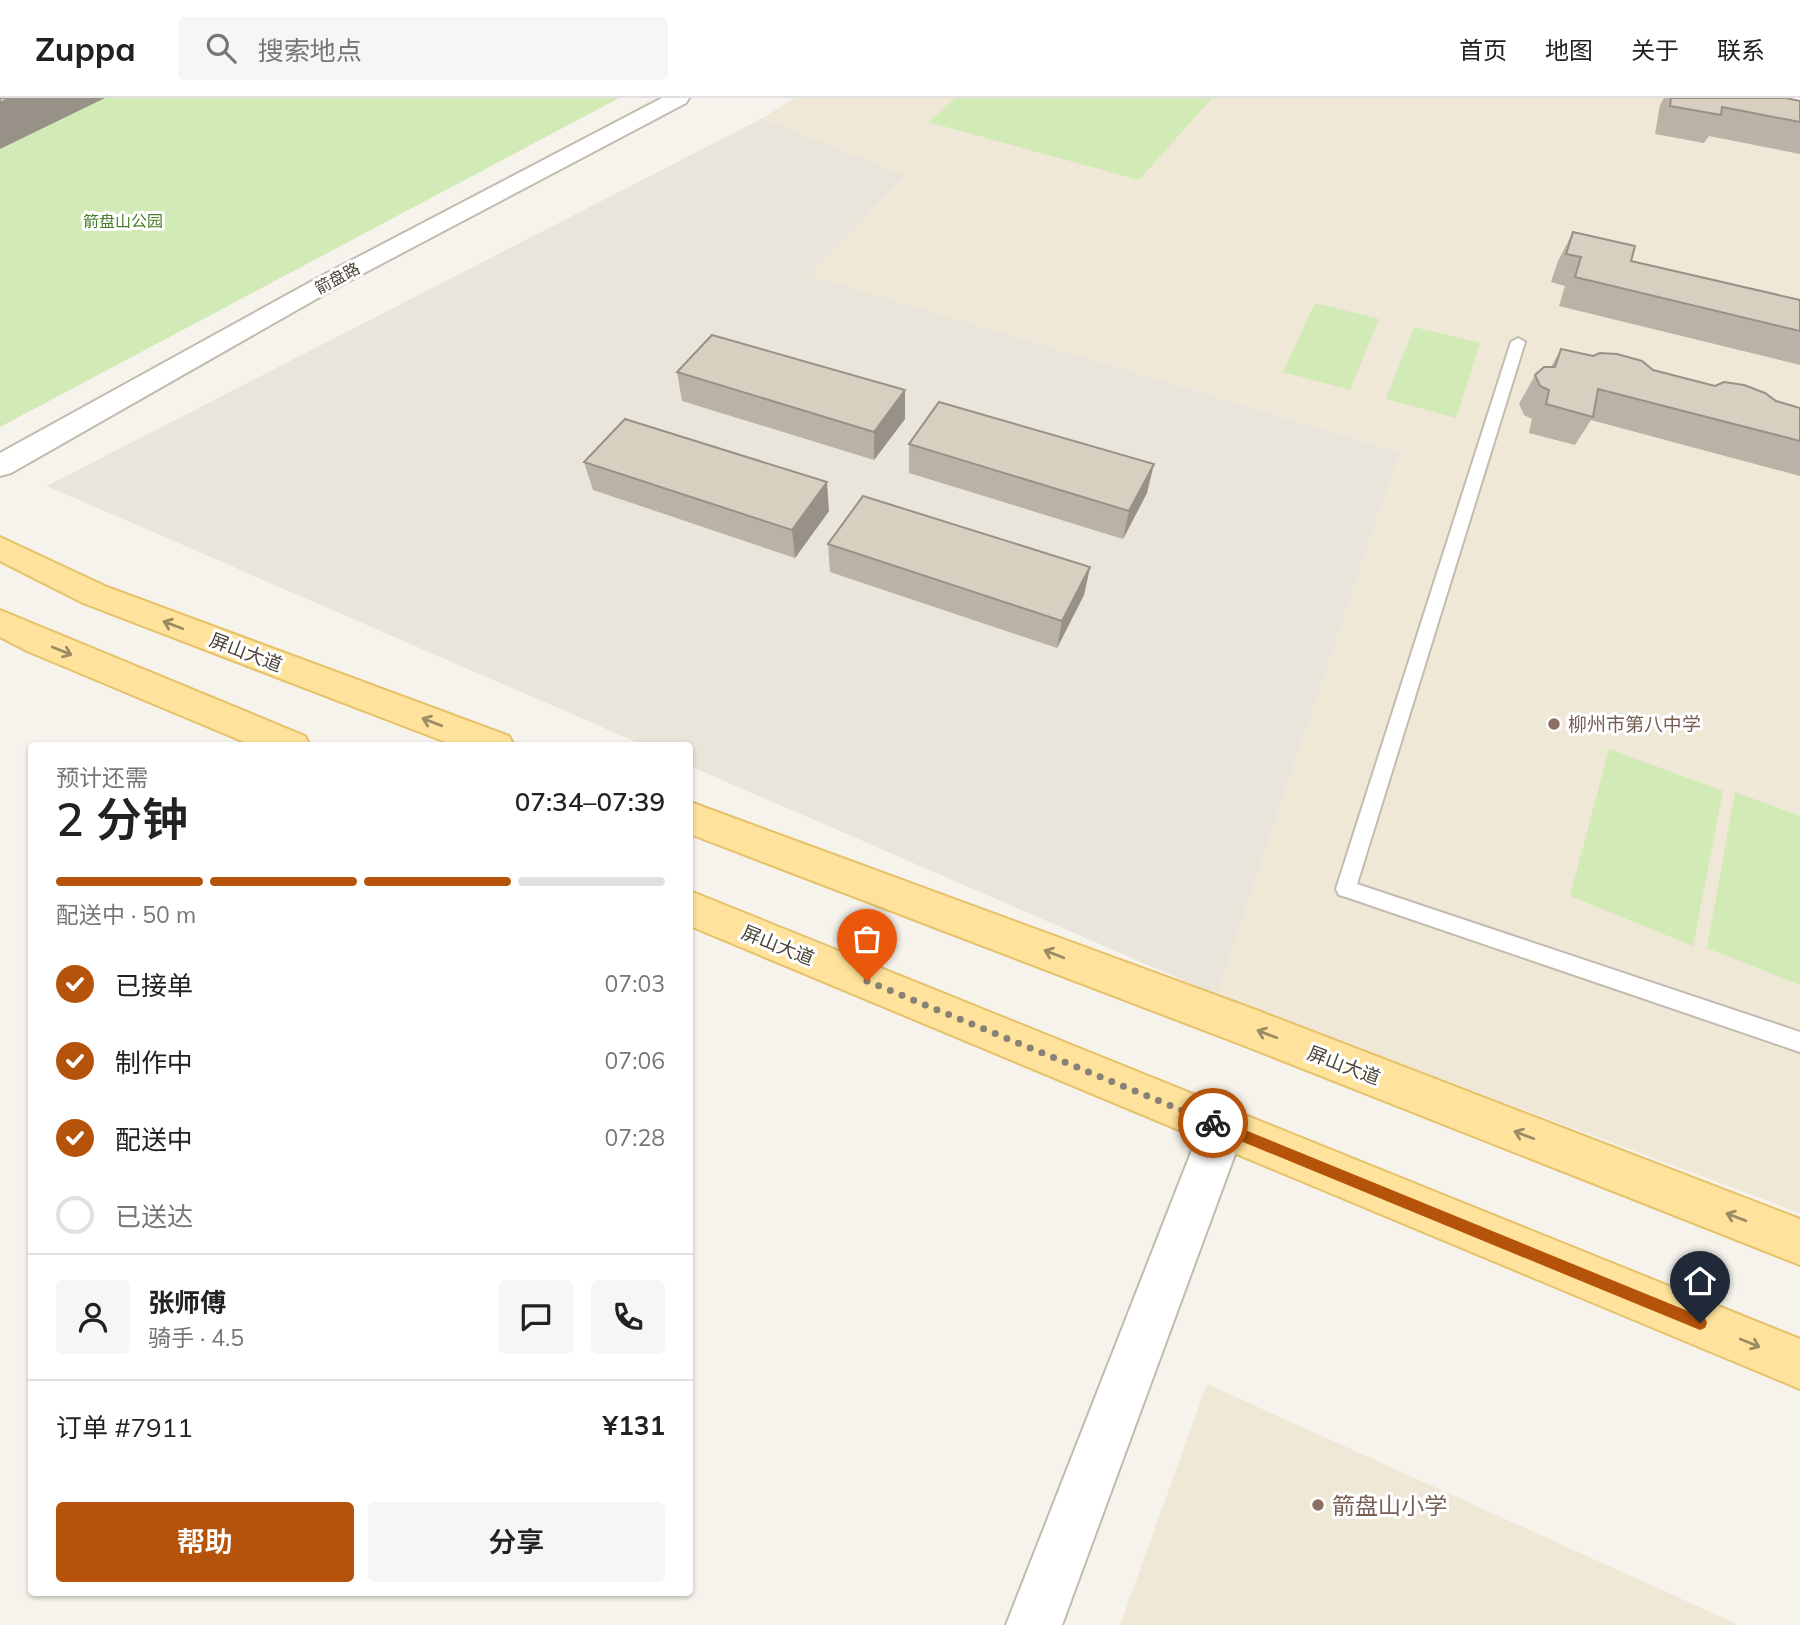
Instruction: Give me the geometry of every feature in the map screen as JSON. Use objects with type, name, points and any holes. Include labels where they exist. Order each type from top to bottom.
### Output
[{"type":"main road","name":"屏山大道","points":[[0,548],[95,595],[485,742]]},
{"type":"main road","points":[[0,622],[39,642],[282,742]]},
{"type":"main road","name":"屏山大道","points":[[693,819],[1243,1025],[1800,1242]]},
{"type":"main road","name":"屏山大道","points":[[693,909],[1800,1364]]},
{"type":"street","name":"箭盘路","points":[[0,466],[323,285],[678,98]]},
{"type":"street","points":[[1788,98],[1800,100]]},
{"type":"street","points":[[1034,1625],[1223,1127]]},
{"type":"lane","points":[[1518,342],[1346,889],[1800,1042]]},
{"type":"shaded area","name":"柳州市第八中学","points":[[794,98],[1684,98],[1800,121],[1800,1213],[1217,995],[1400,452],[810,275],[906,176],[763,118]]},
{"type":"shaded area","points":[[763,118],[906,175],[811,275],[1400,452],[1217,995],[693,767],[693,742],[636,742],[47,486]]},
{"type":"shaded area","name":"箭盘山小学","points":[[1207,1384],[1739,1625],[1120,1625]]},
{"type":"green space","name":"箭盘山公园","points":[[0,98],[619,98],[0,427]]},
{"type":"green space","points":[[955,98],[1212,98],[1139,180],[928,122]]},
{"type":"green space","points":[[1315,303],[1379,319],[1350,390],[1283,372]]},
{"type":"green space","points":[[1414,327],[1480,343],[1456,418],[1386,399]]},
{"type":"green space","points":[[1609,749],[1723,791],[1693,946],[1570,896]]},
{"type":"green space","points":[[1735,792],[1800,816],[1800,985],[1707,948]]},
{"type":"building","points":[[1671,98],[1786,98],[1800,101],[1800,122],[1722,107],[1721,115],[1670,106]]},
{"type":"building","points":[[1573,232],[1635,246],[1631,261],[1800,300],[1800,331],[1575,277],[1581,257],[1566,254]]},
{"type":"building","points":[[712,335],[905,390],[874,432],[677,372]]},
{"type":"building","points":[[1561,349],[1593,356],[1600,353],[1617,354],[1642,361],[1653,370],[1715,386],[1724,382],[1744,385],[1765,393],[1776,401],[1800,408],[1800,441],[1598,389],[1593,417],[1546,404],[1549,390],[1540,386],[1535,375],[1544,367],[1555,367]]},
{"type":"building","points":[[939,402],[1154,464],[1129,511],[909,444]]},
{"type":"building","points":[[625,419],[827,482],[792,530],[584,462]]},
{"type":"building","points":[[863,496],[1090,567],[1062,621],[828,544]]},
{"type":"way so far","points":[[867,981],[1213,1123]]},
{"type":"place","name":"柳州市第八中学","points":[[1554,724]]},
{"type":"place","name":"箭盘山小学","points":[[1318,1505]]},
{"type":"route","points":[[1213,1123],[1700,1323]]}]
